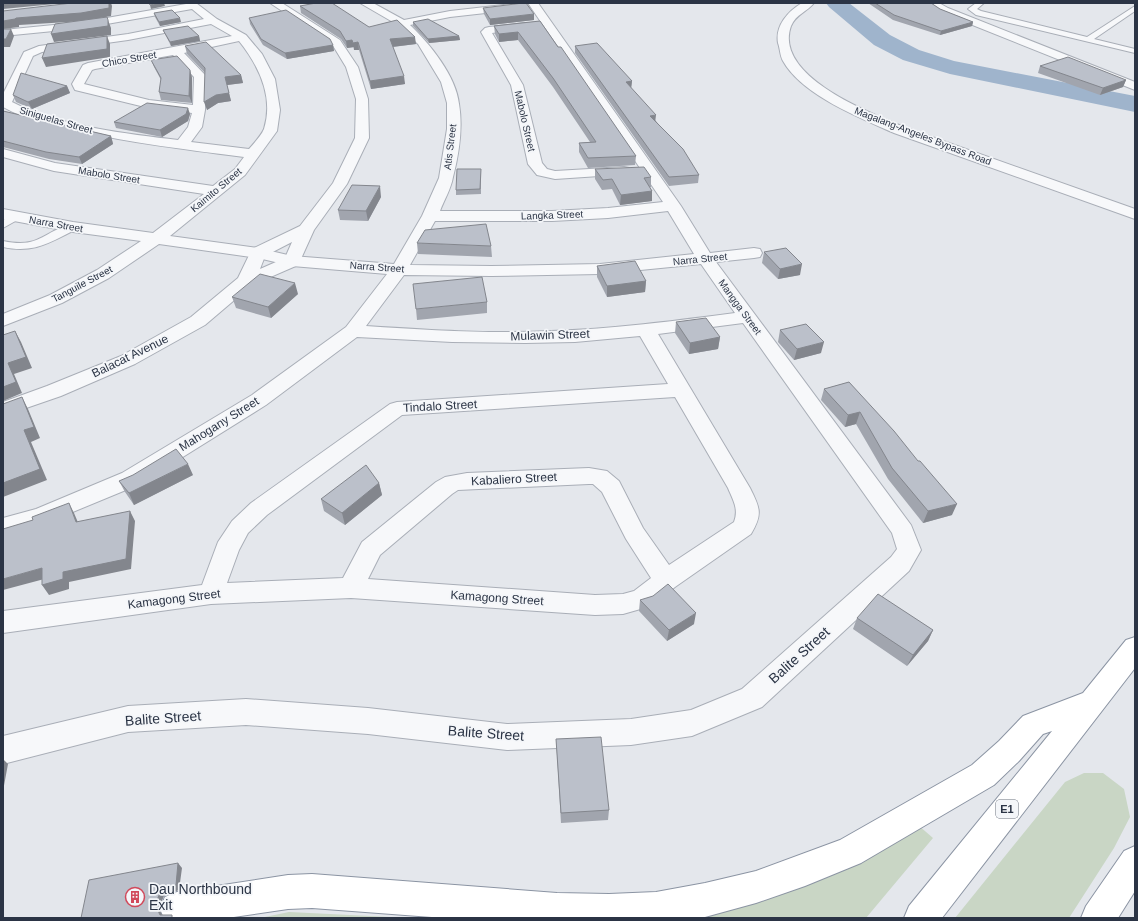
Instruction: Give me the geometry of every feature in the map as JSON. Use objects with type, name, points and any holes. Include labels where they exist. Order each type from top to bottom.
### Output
[{"type":"highway","name":"E1","points":[[921,918],[1135,648]]},
{"type":"highway","points":[[177,909],[288,892],[342,893],[543,909],[610,911],[656,909],[705,900],[756,887],[850,852],[983,775],[1009,751],[1033,725],[1094,701]]},
{"type":"highway","points":[[1098,918],[1135,862]]},
{"type":"street","points":[[276,3],[336,42],[352,67],[362,99],[362,138],[340,184],[306,229],[292,261]]},
{"type":"street","name":"Atis Street","points":[[365,3],[402,23],[422,42],[447,82],[453,102],[454,129],[446,178],[430,216],[399,270]]},
{"type":"street","name":"Magalang-Angeles Bypass Road","points":[[809,3],[793,14],[784,28],[783,41],[785,54],[790,63],[803,77],[822,93],[876,120],[1135,214]]},
{"type":"street","points":[[932,3],[944,10],[1135,86]]},
{"type":"street","points":[[3,33],[84,25],[192,4]]},
{"type":"street","name":"Kaimito Street","points":[[156,239],[240,172],[270,131],[274,110],[269,79],[256,54],[242,37],[213,21],[192,4]]},
{"type":"street","points":[[402,23],[450,14],[533,4]]},
{"type":"street","name":"Mangga Street","points":[[533,4],[673,206],[706,258],[747,317],[903,531],[909,550]]},
{"type":"street","name":"Siniguelas Street","points":[[213,21],[128,37],[46,48],[32,52],[28,54],[5,103],[12,107],[52,121],[109,135],[253,154]]},
{"type":"street","name":"Mabolo Street","points":[[546,24],[489,30],[486,32],[517,85],[524,107],[535,164],[542,172],[554,175],[647,170]]},
{"type":"street","name":"Chico Street","points":[[198,110],[150,104],[79,87],[78,84],[87,68],[92,66],[176,51],[242,37]]},
{"type":"street","points":[[176,51],[200,76],[198,110],[195,127],[182,145]]},
{"type":"street","name":"Mabolo Street","points":[[3,153],[54,167],[217,191]]},
{"type":"street","name":"Langka Street","points":[[430,216],[552,216],[608,213],[673,206]]},
{"type":"street","name":"Narra Street","points":[[7,219],[47,221],[73,227],[258,253],[292,261],[399,270],[490,272],[600,269],[754,253]]},
{"type":"street","points":[[258,253],[306,229]]},
{"type":"street","name":"Tanguile Street","points":[[3,320],[56,298],[104,274],[156,239]]},
{"type":"street","name":"Balacat Avenue","points":[[246,281],[258,253]]},
{"type":"street","name":"Balacat Avenue","points":[[3,409],[54,391],[128,360],[198,321],[246,281],[292,261]]},
{"type":"street","name":"Mahogany Street","points":[[3,527],[43,515],[130,479],[259,400],[353,331],[399,270]]},
{"type":"street","name":"Mulawin Street","points":[[353,331],[446,337],[551,337],[646,330],[747,317]]},
{"type":"street","name":"Kamagong Street","points":[[3,622],[211,594],[351,588],[595,605],[622,604],[642,599],[666,580],[742,528],[749,518],[747,506],[739,488],[646,330]]},
{"type":"street","name":"Tindalo Street","points":[[211,594],[227,549],[240,527],[259,509],[397,409],[681,390]]},
{"type":"street","name":"Kabaliero Street","points":[[351,588],[371,550],[428,500],[448,486],[467,481],[589,476],[599,477],[611,487],[634,533],[666,580]]},
{"type":"street","name":"Balite Street","points":[[3,750],[128,719],[246,712],[368,721],[507,737],[631,732],[692,723],[752,698],[900,564],[909,550]]},
{"type":"lane","points":[[980,3],[972,9],[983,14],[1135,51]]},
{"type":"lane","points":[[1087,40],[1135,8]]},
{"type":"lane","points":[[3,244],[16,248],[31,247],[46,242],[73,227]]},
{"type":"green space","points":[[1084,773],[1103,773],[1124,789],[1130,817],[1114,848],[1069,918],[955,918],[1065,782]]},
{"type":"green space","points":[[918,825],[933,838],[866,918],[660,918]]},
{"type":"green space","points":[[289,912],[411,918],[260,918]]},
{"type":"building","points":[[72,3],[109,3],[109,8],[81,13],[16,18],[3,21],[3,11]]},
{"type":"building","points":[[316,3],[332,3],[369,27],[397,20],[415,37],[390,39],[404,76],[370,81],[358,42],[353,43],[352,40],[346,41],[340,31],[300,6]]},
{"type":"building","points":[[526,3],[534,14],[490,19],[483,8]]},
{"type":"building","points":[[875,3],[931,3],[940,9],[973,22],[941,31],[894,15]]},
{"type":"building","points":[[172,10],[180,18],[159,22],[154,13]]},
{"type":"building","points":[[286,10],[330,39],[333,45],[285,53],[261,39],[249,18]]},
{"type":"building","points":[[107,17],[108,26],[51,34],[55,24]]},
{"type":"building","points":[[428,19],[459,36],[428,39],[413,22]]},
{"type":"building","points":[[540,21],[558,47],[561,47],[636,156],[588,158],[579,143],[596,142],[553,78],[518,32],[499,34],[494,26]]},
{"type":"building","points":[[188,26],[199,36],[170,42],[163,30]]},
{"type":"building","points":[[3,29],[11,29],[6,39],[3,39]]},
{"type":"building","points":[[107,36],[107,49],[42,58],[47,44]]},
{"type":"building","points":[[206,42],[241,75],[225,77],[229,93],[216,95],[204,102],[205,68],[185,46]]},
{"type":"building","points":[[597,43],[632,81],[626,82],[656,115],[650,116],[683,149],[699,175],[669,177],[575,46]]},
{"type":"building","points":[[177,56],[190,70],[189,96],[159,92],[161,78],[151,60]]},
{"type":"building","points":[[1068,57],[1126,80],[1103,88],[1040,66]]},
{"type":"building","points":[[21,73],[67,86],[28,102],[13,95]]},
{"type":"building","points":[[147,103],[188,108],[186,114],[160,130],[114,122]]},
{"type":"building","points":[[3,111],[111,136],[79,157],[46,152],[3,141]]},
{"type":"building","points":[[644,167],[651,177],[644,178],[652,191],[621,195],[612,179],[603,180],[595,169]]},
{"type":"building","points":[[457,169],[481,169],[480,189],[456,190]]},
{"type":"building","points":[[352,185],[380,186],[366,211],[338,210]]},
{"type":"building","points":[[486,224],[491,246],[417,243],[425,230]]},
{"type":"building","points":[[786,248],[802,264],[780,269],[764,252]]},
{"type":"building","points":[[635,261],[646,281],[607,286],[597,266]]},
{"type":"building","points":[[260,274],[295,283],[268,307],[232,297]]},
{"type":"building","points":[[482,277],[487,302],[416,309],[413,284]]},
{"type":"building","points":[[706,318],[720,337],[690,343],[676,322]]},
{"type":"building","points":[[806,324],[824,342],[797,349],[780,330]]},
{"type":"building","points":[[15,331],[26,357],[8,363],[16,382],[3,387],[3,335]]},
{"type":"building","points":[[849,382],[894,431],[918,461],[920,461],[957,504],[928,511],[892,468],[860,412],[848,415],[824,389]]},
{"type":"building","points":[[22,397],[34,427],[24,430],[40,469],[3,483],[3,404]]},
{"type":"building","points":[[176,449],[188,464],[129,493],[119,481],[133,475]]},
{"type":"building","points":[[366,465],[379,483],[342,513],[321,499]]},
{"type":"building","points":[[69,503],[76,522],[130,511],[126,559],[63,572],[63,579],[42,585],[42,568],[3,579],[3,529],[33,520],[32,517]]},
{"type":"building","points":[[668,584],[696,613],[669,630],[640,600],[653,596]]},
{"type":"building","points":[[878,594],[933,630],[913,655],[857,618]]},
{"type":"building","points":[[601,737],[609,810],[561,813],[556,739]]},
{"type":"building","name":"Dau Northbound Exit","points":[[178,863],[176,885],[161,891],[155,904],[160,915],[172,915],[172,918],[81,918],[89,880]]},
{"type":"waterway","points":[[836,3],[882,40],[911,55],[950,67],[1135,104]]},
{"type":"place","name":"Dau Northbound Exit","points":[[135,897]]}]
